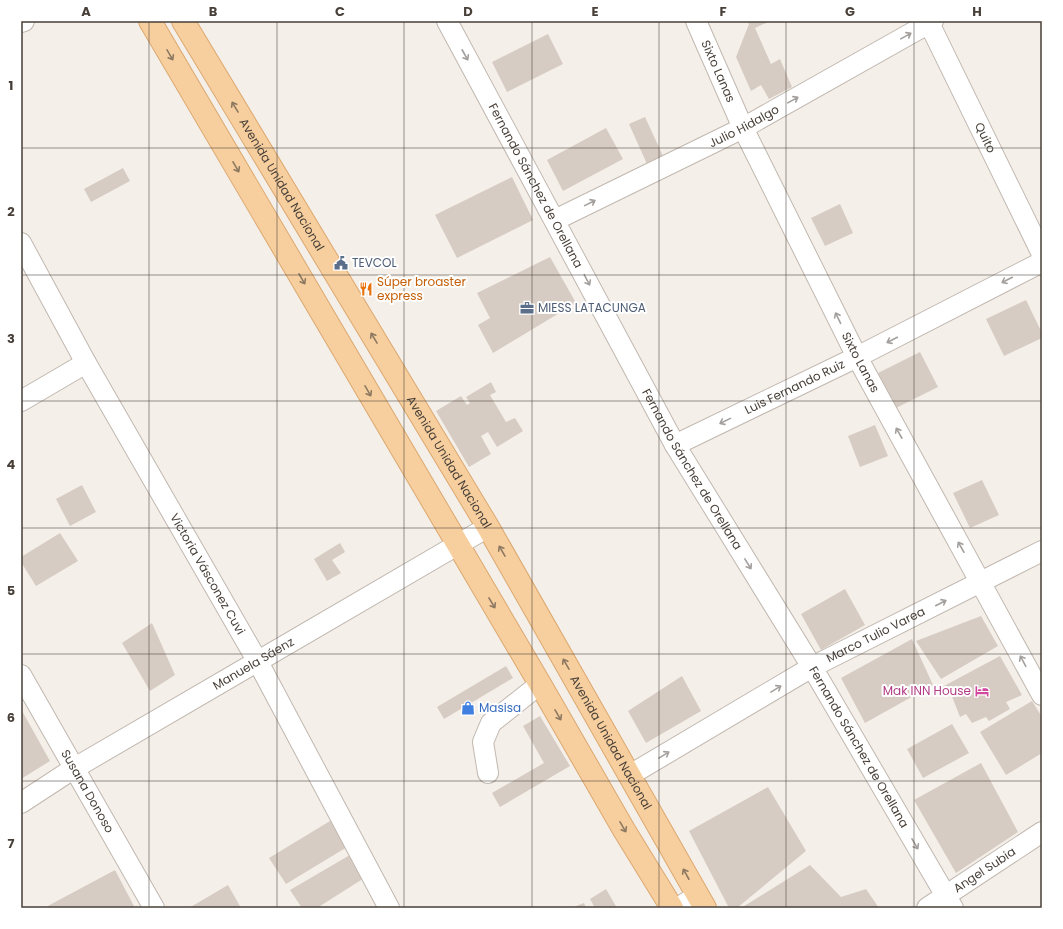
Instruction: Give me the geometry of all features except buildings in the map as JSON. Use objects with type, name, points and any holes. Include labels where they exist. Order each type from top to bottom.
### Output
[{"type":"main road","points":[[150,21],[540,684],[624,830],[672,908]]},
{"type":"main road","name":"Avenida Unidad Nacional","points":[[183,21],[488,527],[702,902]]},
{"type":"street","name":"Fernando Sánchez de Orellana","points":[[446,21],[555,220],[675,445],[812,667],[949,902]]},
{"type":"street","name":"Sixto Lanas","points":[[696,21],[743,128],[857,357],[1042,695]]},
{"type":"street","name":"Julio Hidalgo","points":[[555,220],[743,128],[930,22]]},
{"type":"street","name":"Quito","points":[[930,22],[1042,254]]},
{"type":"street","name":"Victoria Vásconez Cuvi","points":[[21,243],[86,363],[258,662],[389,908]]},
{"type":"street","name":"Luis Fernando Ruiz","points":[[675,445],[857,357],[1042,262]]},
{"type":"street","points":[[24,393],[86,363]]},
{"type":"street","name":"Manuela Sáenz","points":[[21,803],[73,769],[488,527]]},
{"type":"street","name":"Marco Tulio Varea","points":[[630,775],[812,667],[1042,551]]},
{"type":"street","name":"Susana Donoso","points":[[21,675],[73,769],[154,908]]},
{"type":"street","points":[[488,773],[483,742],[491,723],[540,684]]},
{"type":"street","name":"Angel Subia","points":[[927,908],[949,902],[1042,832]]},
{"type":"street","points":[[678,908],[702,902]]},
{"type":"place","name":"TEVCOL","points":[[341,263]]},
{"type":"place","name":"Súper broaster express","points":[[366,289]]},
{"type":"place","name":"MIESS LATACUNGA","points":[[527,308]]},
{"type":"place","name":"Mak INN House","points":[[982,691]]},
{"type":"place","name":"Masisa","points":[[468,708]]}]
